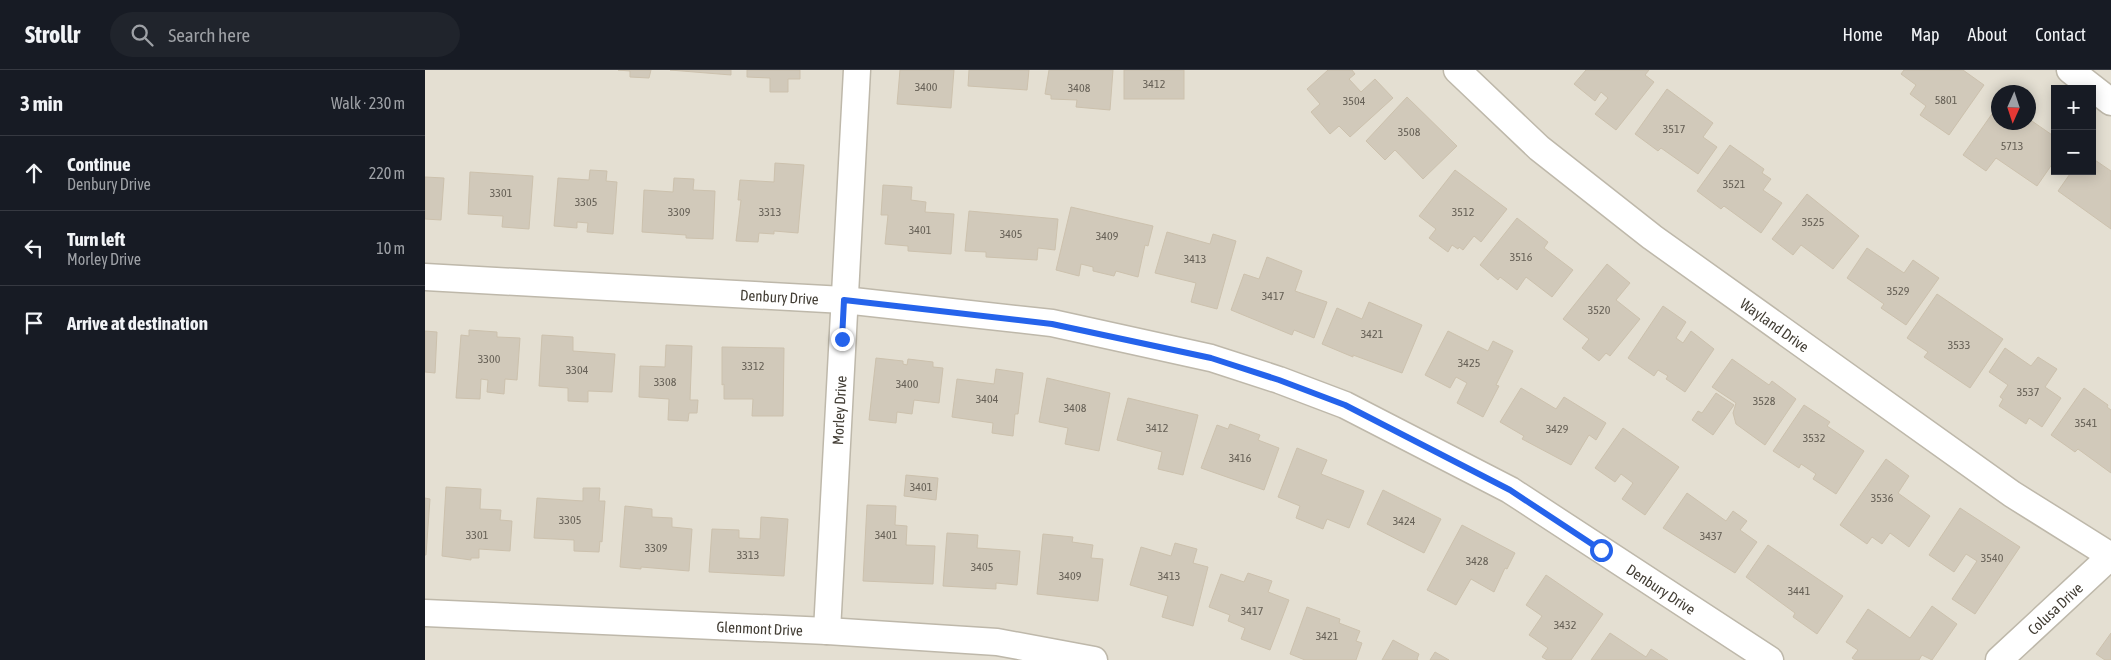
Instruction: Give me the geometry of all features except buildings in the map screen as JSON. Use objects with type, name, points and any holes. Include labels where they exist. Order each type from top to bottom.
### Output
[{"type":"street","name":"Morley Drive","points":[[827,631],[857,70]]},
{"type":"street","name":"Wayland Drive","points":[[1457,70],[1539,148],[1652,237],[2012,494],[2111,556]]},
{"type":"street","points":[[2071,70],[2102,86]]},
{"type":"street","name":"Denbury Drive","points":[[425,277],[844,300],[1052,324],[1211,358],[1279,380],[1345,405],[1510,490],[1769,660]]},
{"type":"street","name":"Colusa Drive","points":[[1999,660],[2111,556]]},
{"type":"street","name":"Glenmont Drive","points":[[425,613],[827,631],[997,642],[1094,660]]},
{"type":"shaded area","points":[[425,70],[2111,70],[2111,660],[425,660]]},
{"type":"route","points":[[842,339],[844,300],[1052,324],[1211,358],[1279,380],[1345,405],[1510,490],[1601,550]]}]
